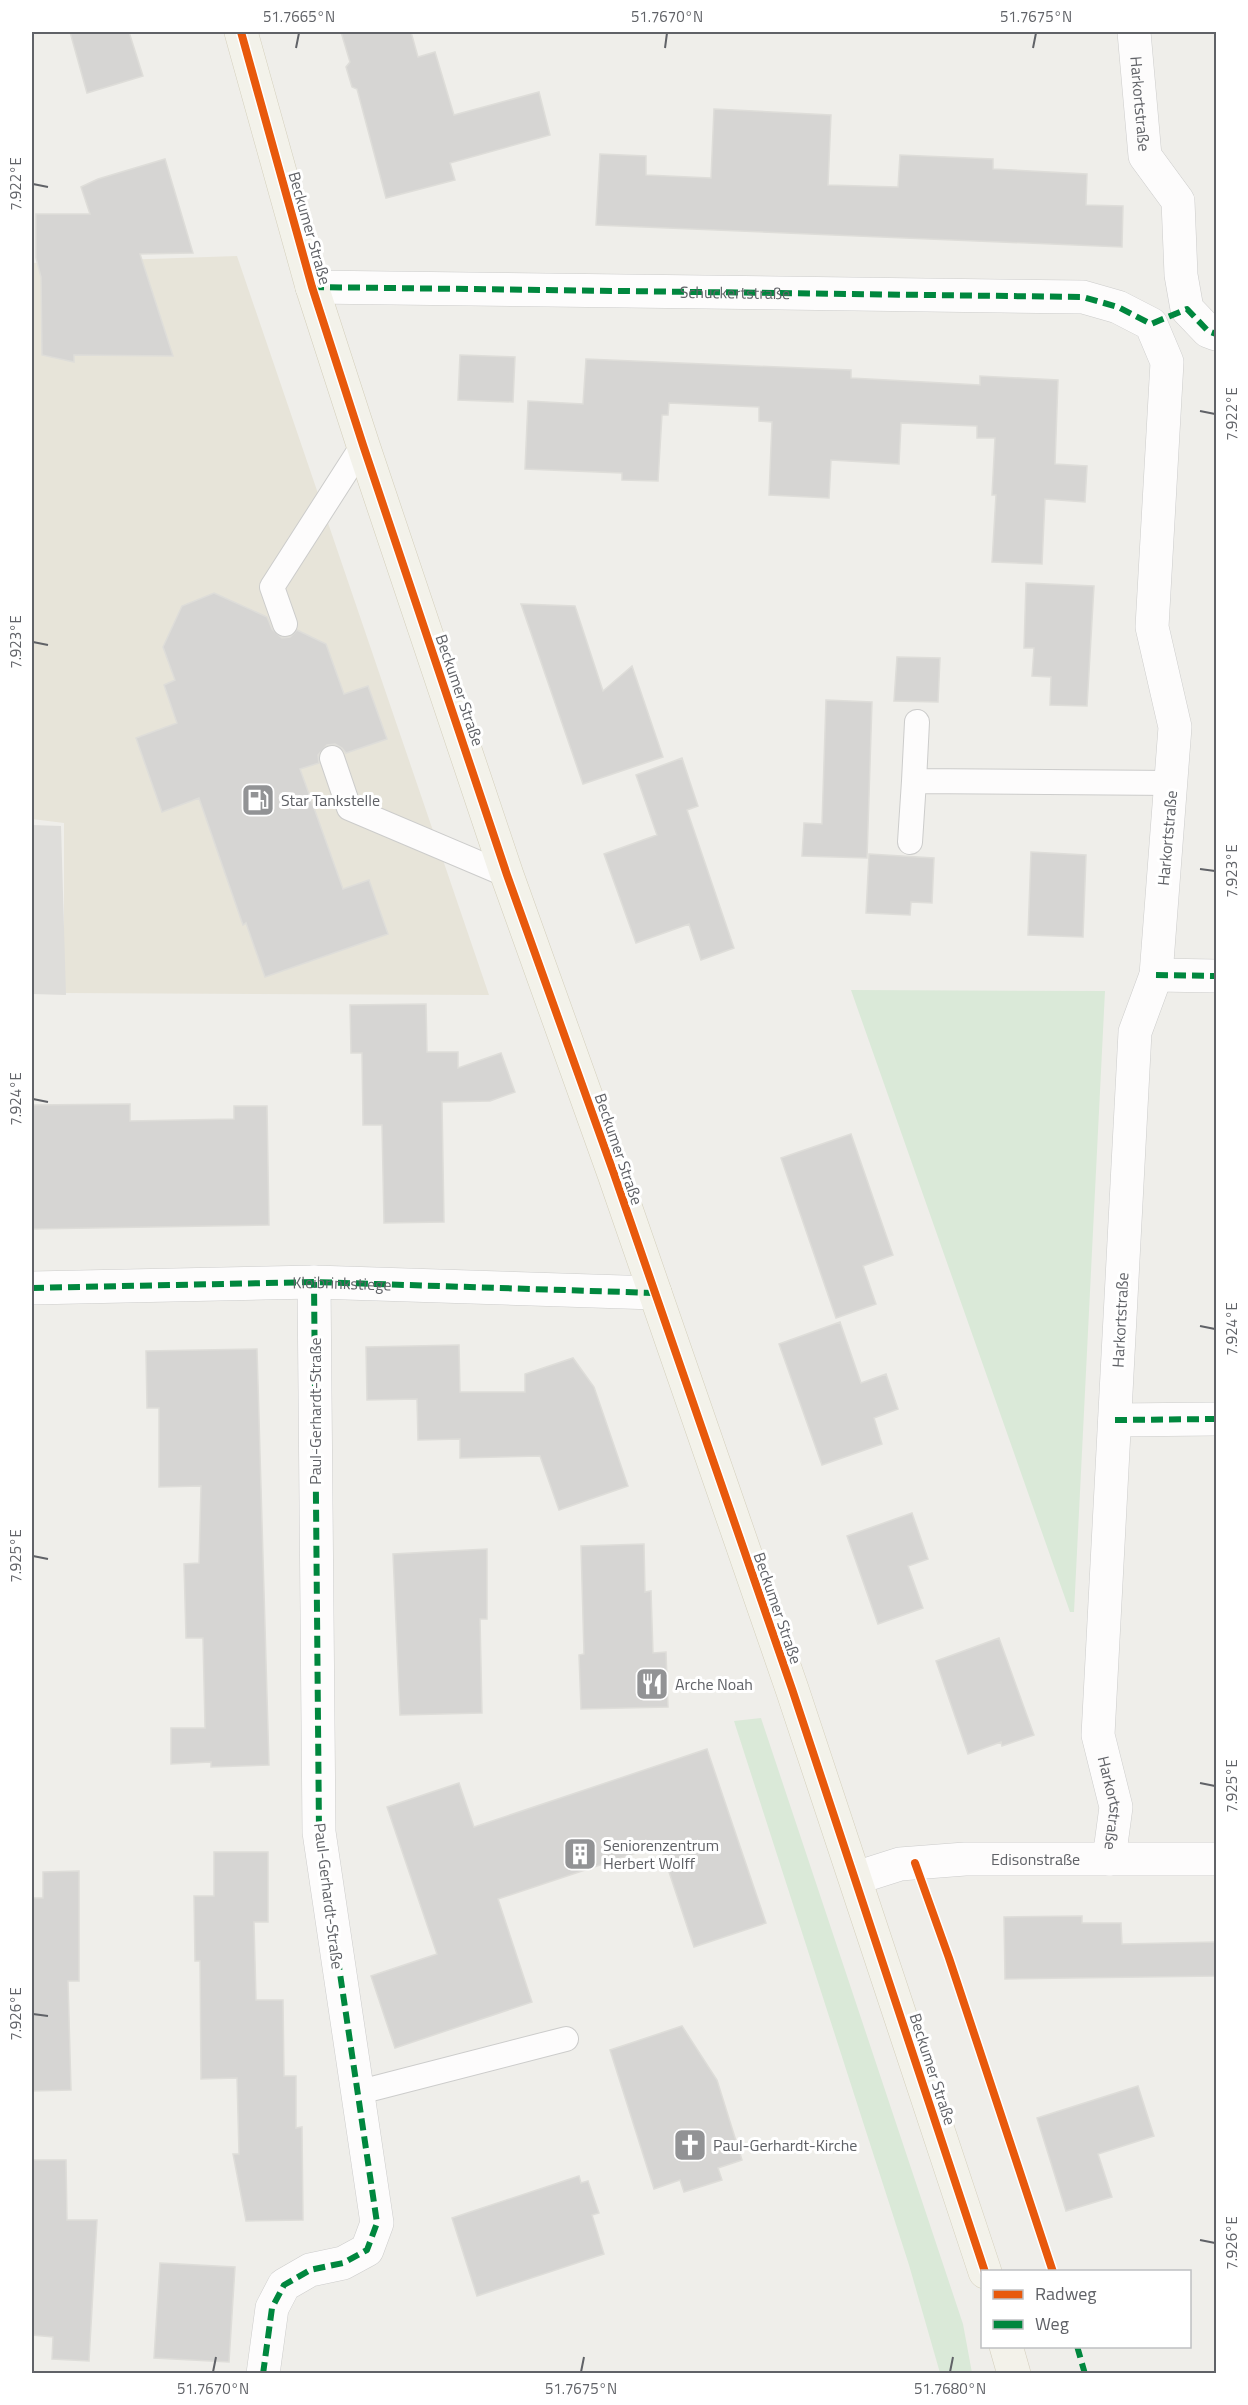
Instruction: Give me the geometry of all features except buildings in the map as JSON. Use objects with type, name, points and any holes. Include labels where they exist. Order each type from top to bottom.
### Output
[{"type":"main road","name":"Beckumer Straße","points":[[241,32],[312,287],[363,445],[507,875],[655,1293],[856,1878],[985,2270]]},
{"type":"main road","points":[[1007,2348],[1014,2373]]},
{"type":"street","name":"Harkortstraße","points":[[1134,32],[1145,156],[1178,201],[1180,275],[1187,309],[1208,331],[1216,334]]},
{"type":"street","name":"Schuckertstraße","points":[[312,287],[1083,297],[1118,307],[1151,324]]},
{"type":"street","name":"Harkortstraße","points":[[1109,1859],[1116,1807],[1098,1735],[1135,1032],[1156,975],[1175,728],[1152,627],[1167,362],[1151,324]]},
{"type":"street","points":[[1156,975],[1216,976]]},
{"type":"street","name":"Kleibrinkstiege","points":[[32,1288],[314,1282],[655,1293]]},
{"type":"street","name":"Paul-Gerhardt-Straße","points":[[263,2373],[272,2308],[284,2284],[310,2270],[343,2263],[367,2250],[377,2223],[319,1832],[314,1282]]},
{"type":"street","points":[[1115,1420],[1216,1419]]},
{"type":"street","name":"Edisonstraße","points":[[856,1878],[900,1864],[965,1859],[1216,1859]]},
{"type":"lane","points":[[285,624],[272,587],[363,445]]},
{"type":"lane","points":[[910,842],[917,722]]},
{"type":"lane","points":[[332,758],[349,808],[507,875]]},
{"type":"lane","name":"Harkortstraße","points":[[914,781],[1172,783]]},
{"type":"lane","points":[[356,2093],[566,2040]]},
{"type":"shaded area","points":[[237,256],[489,995],[64,993],[64,823],[32,819],[32,263]]},
{"type":"shaded area","points":[[32,825],[61,826],[66,995],[32,994]]},
{"type":"green space","points":[[851,990],[1105,991],[1074,1612],[1070,1612]]},
{"type":"green space","points":[[761,1718],[963,2324],[972,2373],[940,2373],[909,2265],[734,1721]]},
{"type":"marked path","points":[[312,287],[1083,297],[1118,307],[1151,324],[1187,309],[1208,331],[1216,334]]},
{"type":"marked path","points":[[1156,975],[1216,976]]},
{"type":"marked path","points":[[32,1288],[314,1282],[655,1293]]},
{"type":"marked path","points":[[263,2374],[272,2308],[284,2285],[310,2270],[343,2263],[367,2250],[377,2223],[319,1832],[314,1282]]},
{"type":"marked path","points":[[1115,1420],[1216,1419]]},
{"type":"marked path","points":[[1078,2348],[1085,2374]]},
{"type":"cycle path","points":[[241,32],[312,287],[363,445],[507,875],[614,1174],[792,1689],[984,2270]]},
{"type":"cycle path","points":[[915,1863],[949,1958],[1052,2270]]},
{"type":"place","name":"Star Tankstelle","points":[[258,800]]},
{"type":"place","name":"Arche Noah","points":[[652,1684]]},
{"type":"place","name":"Seniorenzentrum Herbert Wolff","points":[[580,1854]]},
{"type":"place","name":"Paul-Gerhardt-Kirche","points":[[690,2145]]}]
